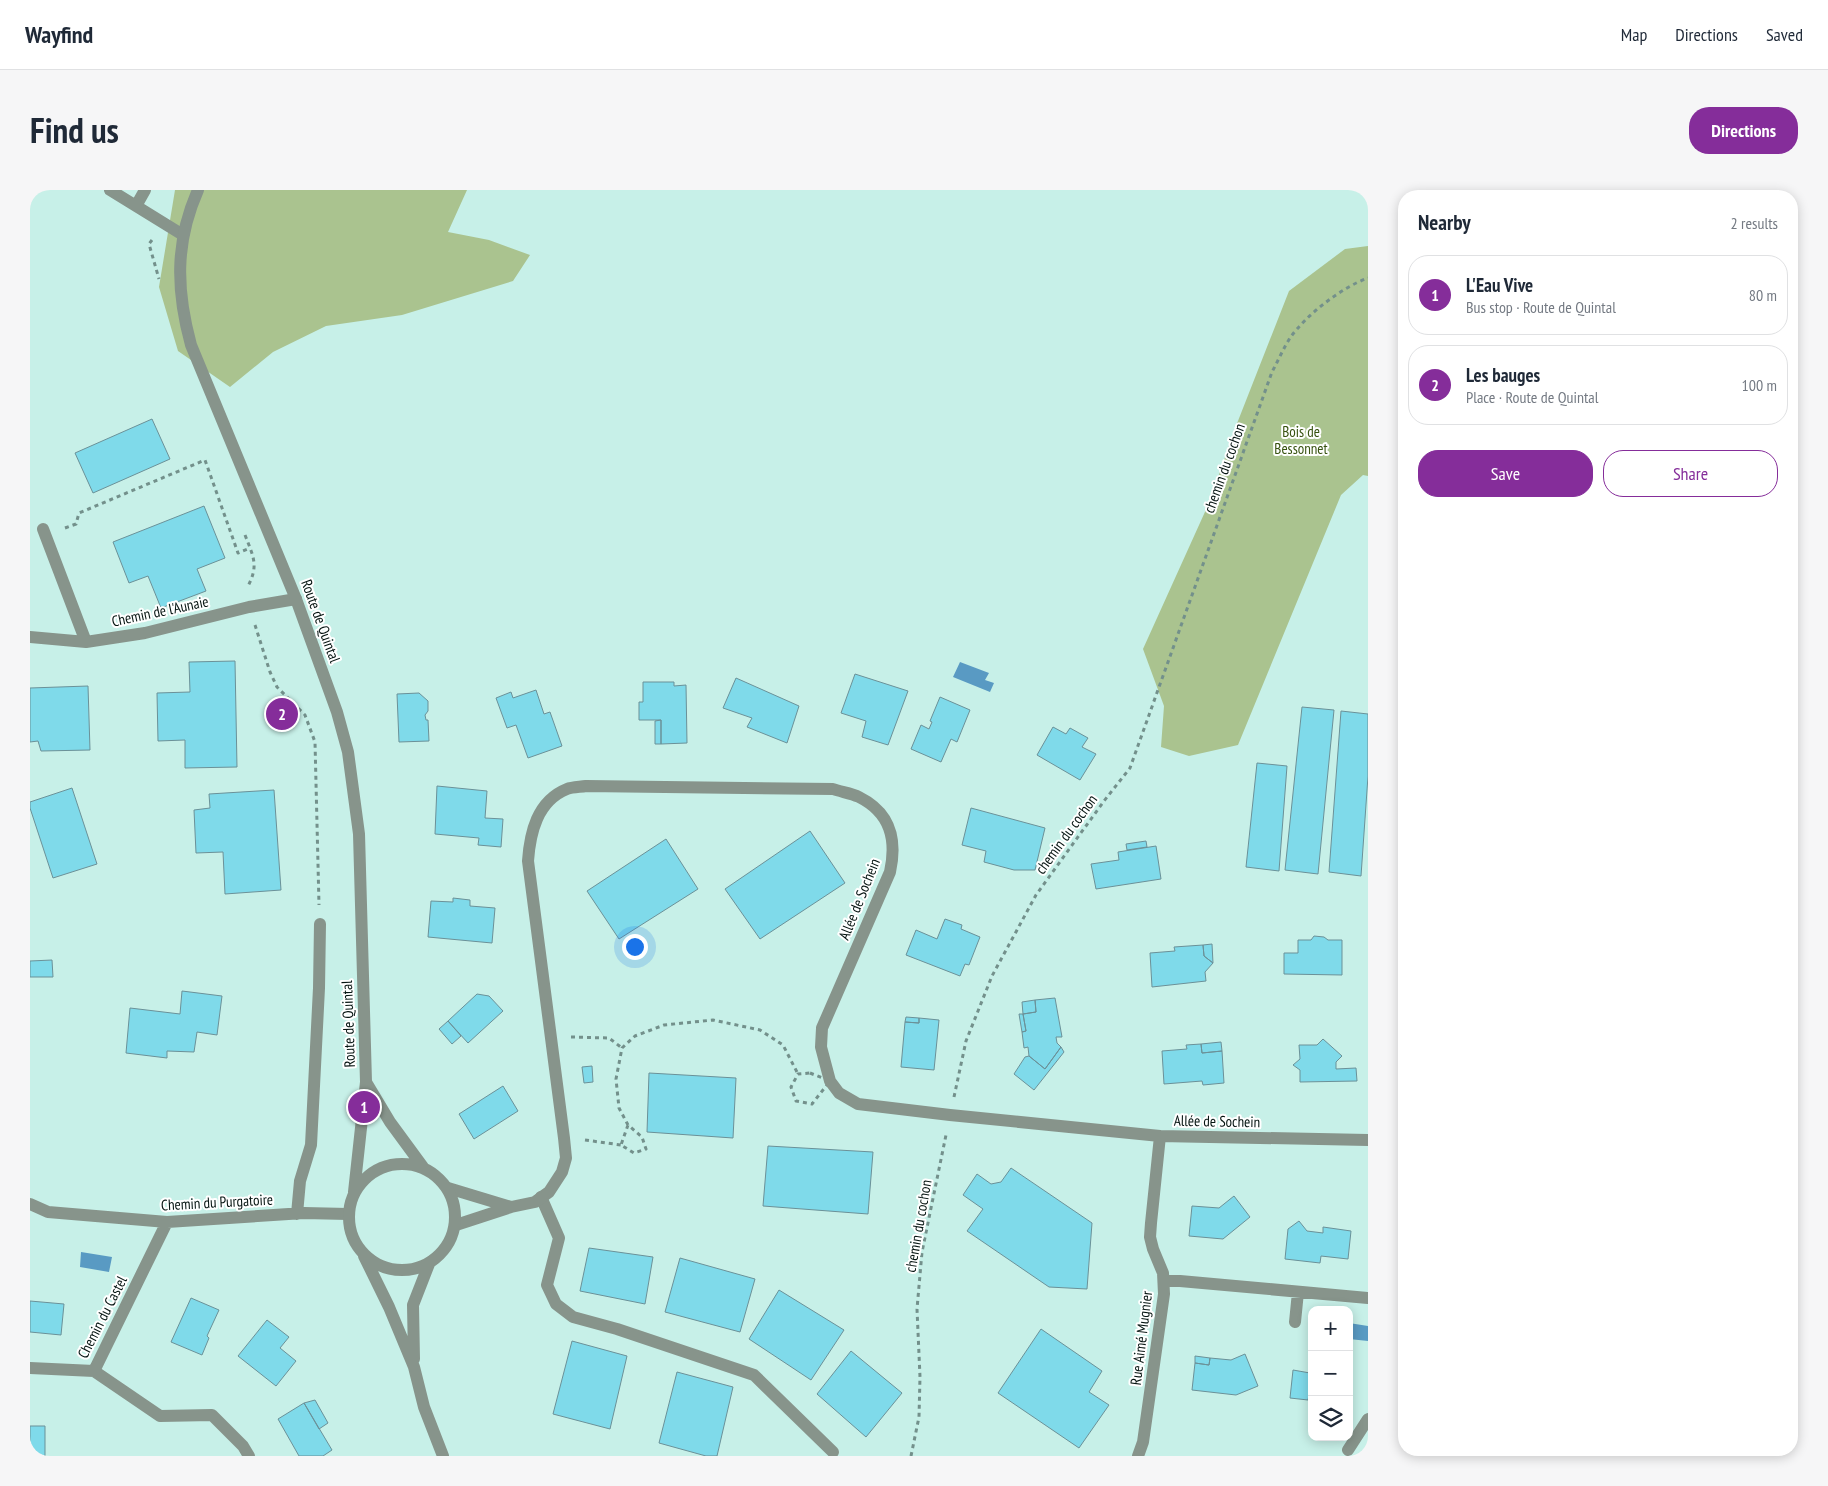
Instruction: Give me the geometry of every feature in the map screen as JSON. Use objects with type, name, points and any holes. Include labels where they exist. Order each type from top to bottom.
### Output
[{"type":"street","points":[[110,190],[183,235]]},
{"type":"street","points":[[136,206],[145,190]]},
{"type":"street","name":"Route de Quintal","points":[[198,190],[189,210],[180,257],[182,313],[191,345],[296,600],[337,712],[348,752],[359,834],[366,1082],[354,1192]]},
{"type":"street","points":[[44,532],[86,642]]},
{"type":"street","name":"Chemin de l'Aunaie","points":[[30,637],[86,642],[145,634],[249,607],[296,600]]},
{"type":"street","name":"Allée de Sochein","points":[[456,1225],[511,1207],[535,1202],[556,1183],[562,1172],[566,1158],[528,861],[529,839],[536,819],[549,801],[567,789],[586,786],[833,789],[858,796],[874,807],[885,820],[893,837],[894,855],[890,872],[822,1028],[821,1047],[830,1081],[839,1093],[858,1104],[1160,1136],[1368,1140]]},
{"type":"street","points":[[297,1214],[300,1181],[311,1145],[319,988],[320,924]]},
{"type":"street","name":"Route de Quintal","points":[[366,1082],[390,1122],[423,1167]]},
{"type":"street","name":"Rue Aimé Mugnier","points":[[1138,1456],[1143,1442],[1164,1294],[1163,1272],[1150,1237],[1160,1136]]},
{"type":"street","points":[[364,1255],[383,1268],[406,1271],[428,1264],[447,1248],[453,1237],[456,1225],[455,1206],[448,1188],[438,1176],[423,1167],[404,1163],[384,1166],[366,1176],[354,1192],[348,1214],[352,1236],[364,1255],[389,1307],[414,1367],[424,1407],[443,1456]]},
{"type":"street","name":"Allée de Sochein","points":[[448,1188],[511,1207]]},
{"type":"street","points":[[541,1197],[559,1238],[547,1285],[556,1304],[573,1317],[617,1329],[754,1375],[833,1452]]},
{"type":"street","name":"Chemin du Purgatoire","points":[[30,1204],[48,1212],[168,1222],[297,1214],[348,1214]]},
{"type":"street","name":"Chemin du Castel","points":[[30,1368],[94,1371],[168,1222]]},
{"type":"street","points":[[414,1367],[413,1306],[428,1264]]},
{"type":"street","points":[[1164,1282],[1180,1281],[1368,1298]]},
{"type":"street","points":[[1295,1322],[1298,1292]]},
{"type":"street","points":[[94,1371],[160,1416],[212,1415],[244,1446],[249,1456]]},
{"type":"street","points":[[1348,1450],[1368,1419]]},
{"type":"path","points":[[159,281],[149,244],[163,222]]},
{"type":"path","name":"chemin du cochon","points":[[911,1456],[919,1418],[920,1377],[917,1310],[922,1252],[966,1041],[992,976],[1036,895],[1130,768],[1221,509],[1272,372],[1290,338],[1303,324],[1330,298],[1358,281],[1368,278]]},
{"type":"path","points":[[44,532],[76,524],[80,513],[205,460],[238,552],[250,548]]},
{"type":"path","points":[[244,531],[254,557],[254,575],[246,591],[249,607],[270,672],[278,687],[305,715],[315,742],[320,924]]},
{"type":"path","points":[[564,1138],[621,1145],[634,1153],[646,1149],[642,1137],[628,1125],[619,1108],[616,1080],[622,1048],[635,1036],[664,1025],[712,1020],[760,1030],[782,1045],[798,1074]]},
{"type":"path","points":[[551,1036],[609,1038],[622,1048]]},
{"type":"path","points":[[621,1145],[628,1125]]},
{"type":"green space","points":[[175,190],[467,190],[448,232],[489,240],[530,255],[513,281],[402,315],[326,326],[273,352],[230,387],[178,351],[159,287]]},
{"type":"green space","name":"Bois de Bessonnet","points":[[1368,246],[1368,476],[1363,475],[1341,495],[1238,745],[1189,756],[1161,747],[1164,706],[1143,649],[1209,503],[1236,426],[1289,291],[1345,249]]},
{"type":"water","points":[[960,662],[989,673],[985,680],[994,683],[990,692],[953,677]]},
{"type":"water","points":[[81,1252],[112,1257],[109,1272],[80,1267]]},
{"type":"water","points":[[1353,1324],[1368,1326],[1368,1341],[1353,1339]]},
{"type":"building","points":[[152,419],[170,459],[93,493],[75,453]]},
{"type":"building","points":[[204,506],[225,558],[197,569],[206,591],[161,608],[148,576],[129,583],[113,542]]},
{"type":"building","points":[[235,661],[237,767],[185,768],[185,740],[158,741],[157,693],[190,692],[189,662]]},
{"type":"building","points":[[855,674],[908,691],[888,745],[862,737],[866,721],[841,713]]},
{"type":"building","points":[[736,678],[799,706],[787,743],[747,727],[752,718],[723,708]]},
{"type":"building","points":[[643,682],[674,682],[674,686],[686,685],[687,743],[661,744],[661,720],[639,720],[639,702],[643,702]]},
{"type":"building","points":[[88,686],[90,750],[41,751],[38,741],[30,742],[30,688]]},
{"type":"building","points":[[536,690],[544,714],[550,712],[562,746],[528,758],[516,725],[507,728],[496,698],[511,692],[513,698]]},
{"type":"building","points":[[419,693],[428,701],[428,711],[425,715],[426,720],[428,720],[429,741],[399,742],[397,694]]},
{"type":"building","points":[[940,697],[970,710],[957,742],[951,739],[941,762],[911,749],[921,725],[929,729],[932,722],[930,721]]},
{"type":"building","points":[[284,707],[288,720],[280,722],[276,709]]},
{"type":"building","points":[[1302,707],[1334,710],[1318,874],[1285,870]]},
{"type":"building","points":[[1341,711],[1368,714],[1368,776],[1361,876],[1329,872]]},
{"type":"building","points":[[661,720],[661,744],[655,744],[655,721]]},
{"type":"building","points":[[1053,727],[1066,734],[1070,728],[1088,738],[1082,747],[1096,754],[1080,780],[1037,755]]},
{"type":"building","points":[[1257,763],[1287,766],[1279,871],[1246,867]]},
{"type":"building","points":[[437,786],[487,791],[485,818],[503,819],[501,847],[478,845],[479,838],[435,834]]},
{"type":"building","points":[[72,788],[97,864],[53,878],[30,808],[30,802]]},
{"type":"building","points":[[274,790],[281,890],[225,894],[223,852],[196,853],[194,810],[210,808],[209,794]]},
{"type":"building","points":[[971,808],[1045,828],[1035,870],[1014,870],[984,862],[986,851],[962,845]]},
{"type":"building","points":[[810,831],[845,883],[760,939],[725,889]]},
{"type":"building","points":[[666,839],[698,889],[619,939],[587,891]]},
{"type":"building","points":[[1146,841],[1147,847],[1127,850],[1126,844]]},
{"type":"building","points":[[1156,846],[1161,879],[1096,889],[1091,864],[1119,860],[1118,852]]},
{"type":"building","points":[[453,898],[470,900],[470,906],[495,908],[492,943],[428,937],[431,901],[453,902]]},
{"type":"building","points":[[945,919],[962,925],[961,929],[980,937],[969,965],[965,964],[960,976],[906,955],[916,930],[937,939]]},
{"type":"building","points":[[1314,936],[1324,937],[1328,940],[1342,940],[1342,975],[1284,974],[1284,953],[1298,953],[1298,940],[1311,940]]},
{"type":"building","points":[[1212,944],[1213,963],[1204,956],[1203,945]]},
{"type":"building","points":[[1203,945],[1204,956],[1213,963],[1205,972],[1206,981],[1152,987],[1150,953],[1175,951],[1174,947]]},
{"type":"building","points":[[52,960],[53,977],[30,977],[30,961]]},
{"type":"building","points":[[182,991],[222,996],[217,1035],[197,1032],[194,1052],[167,1051],[167,1058],[126,1053],[130,1008],[180,1014]]},
{"type":"building","points":[[477,994],[489,996],[503,1011],[468,1043],[448,1021]]},
{"type":"building","points":[[1055,998],[1062,1037],[1056,1037],[1057,1043],[1061,1047],[1045,1069],[1029,1056],[1028,1047],[1024,1048],[1022,1032],[1026,1031],[1023,1014],[1036,1012],[1035,1000]]},
{"type":"building","points":[[1035,1000],[1036,1012],[1023,1014],[1022,1002]]},
{"type":"building","points":[[1019,1014],[1023,1014],[1026,1031],[1022,1032]]},
{"type":"building","points":[[906,1017],[919,1018],[919,1023],[905,1022]]},
{"type":"building","points":[[919,1018],[939,1020],[934,1070],[901,1067],[905,1022],[919,1023]]},
{"type":"building","points":[[448,1021],[461,1036],[452,1044],[439,1029]]},
{"type":"building","points":[[1323,1039],[1342,1056],[1336,1062],[1336,1069],[1356,1068],[1357,1081],[1300,1082],[1300,1070],[1293,1065],[1300,1059],[1299,1045],[1317,1045]]},
{"type":"building","points":[[1221,1042],[1222,1051],[1202,1053],[1201,1044]]},
{"type":"building","points":[[1201,1044],[1202,1053],[1222,1051],[1224,1083],[1203,1085],[1202,1081],[1164,1084],[1162,1051],[1187,1049],[1186,1045]]},
{"type":"building","points":[[1061,1047],[1064,1052],[1034,1090],[1014,1074],[1025,1057],[1029,1056],[1045,1069]]},
{"type":"building","points":[[592,1066],[593,1082],[584,1083],[582,1067]]},
{"type":"building","points":[[649,1073],[736,1078],[733,1138],[647,1132]]},
{"type":"building","points":[[503,1086],[518,1111],[474,1139],[459,1114]]},
{"type":"building","points":[[768,1146],[873,1152],[868,1214],[763,1206]]},
{"type":"building","points":[[1011,1168],[1092,1223],[1087,1289],[1049,1287],[967,1231],[983,1209],[963,1195],[977,1174],[991,1184],[1001,1182]]},
{"type":"building","points":[[1234,1196],[1250,1217],[1223,1239],[1189,1236],[1192,1206],[1219,1208]]},
{"type":"building","points":[[1299,1221],[1307,1231],[1323,1233],[1323,1227],[1351,1231],[1348,1259],[1321,1256],[1320,1263],[1285,1259],[1288,1229]]},
{"type":"building","points":[[589,1248],[653,1257],[645,1304],[580,1291]]},
{"type":"building","points":[[680,1258],[755,1279],[740,1332],[665,1312]]},
{"type":"building","points":[[779,1290],[844,1330],[811,1380],[749,1339]]},
{"type":"building","points":[[191,1298],[219,1310],[207,1336],[209,1338],[202,1355],[171,1342]]},
{"type":"building","points":[[30,1301],[64,1304],[61,1335],[30,1332]]},
{"type":"building","points":[[267,1320],[289,1337],[280,1348],[296,1361],[276,1386],[238,1356]]},
{"type":"building","points":[[1041,1329],[1102,1371],[1089,1392],[1109,1405],[1079,1448],[998,1393]]},
{"type":"building","points":[[572,1341],[627,1356],[610,1429],[553,1414]]},
{"type":"building","points":[[851,1351],[902,1393],[866,1437],[817,1394]]},
{"type":"building","points":[[1245,1354],[1258,1386],[1236,1395],[1192,1390],[1195,1363],[1209,1365],[1210,1358],[1231,1360]]},
{"type":"building","points":[[1195,1356],[1210,1358],[1209,1365],[1195,1363]]},
{"type":"building","points":[[1293,1370],[1308,1373],[1308,1400],[1290,1398]]},
{"type":"building","points":[[677,1372],[733,1387],[717,1456],[706,1456],[659,1443]]},
{"type":"building","points":[[315,1400],[328,1423],[319,1429],[304,1403]]},
{"type":"building","points":[[304,1403],[332,1450],[323,1456],[299,1456],[278,1419]]},
{"type":"building","points":[[30,1426],[45,1426],[45,1456],[30,1456]]},
{"type":"place","name":"Les bauges","points":[[282,714]]},
{"type":"place","name":"L'Eau Vive","points":[[364,1107]]}]
